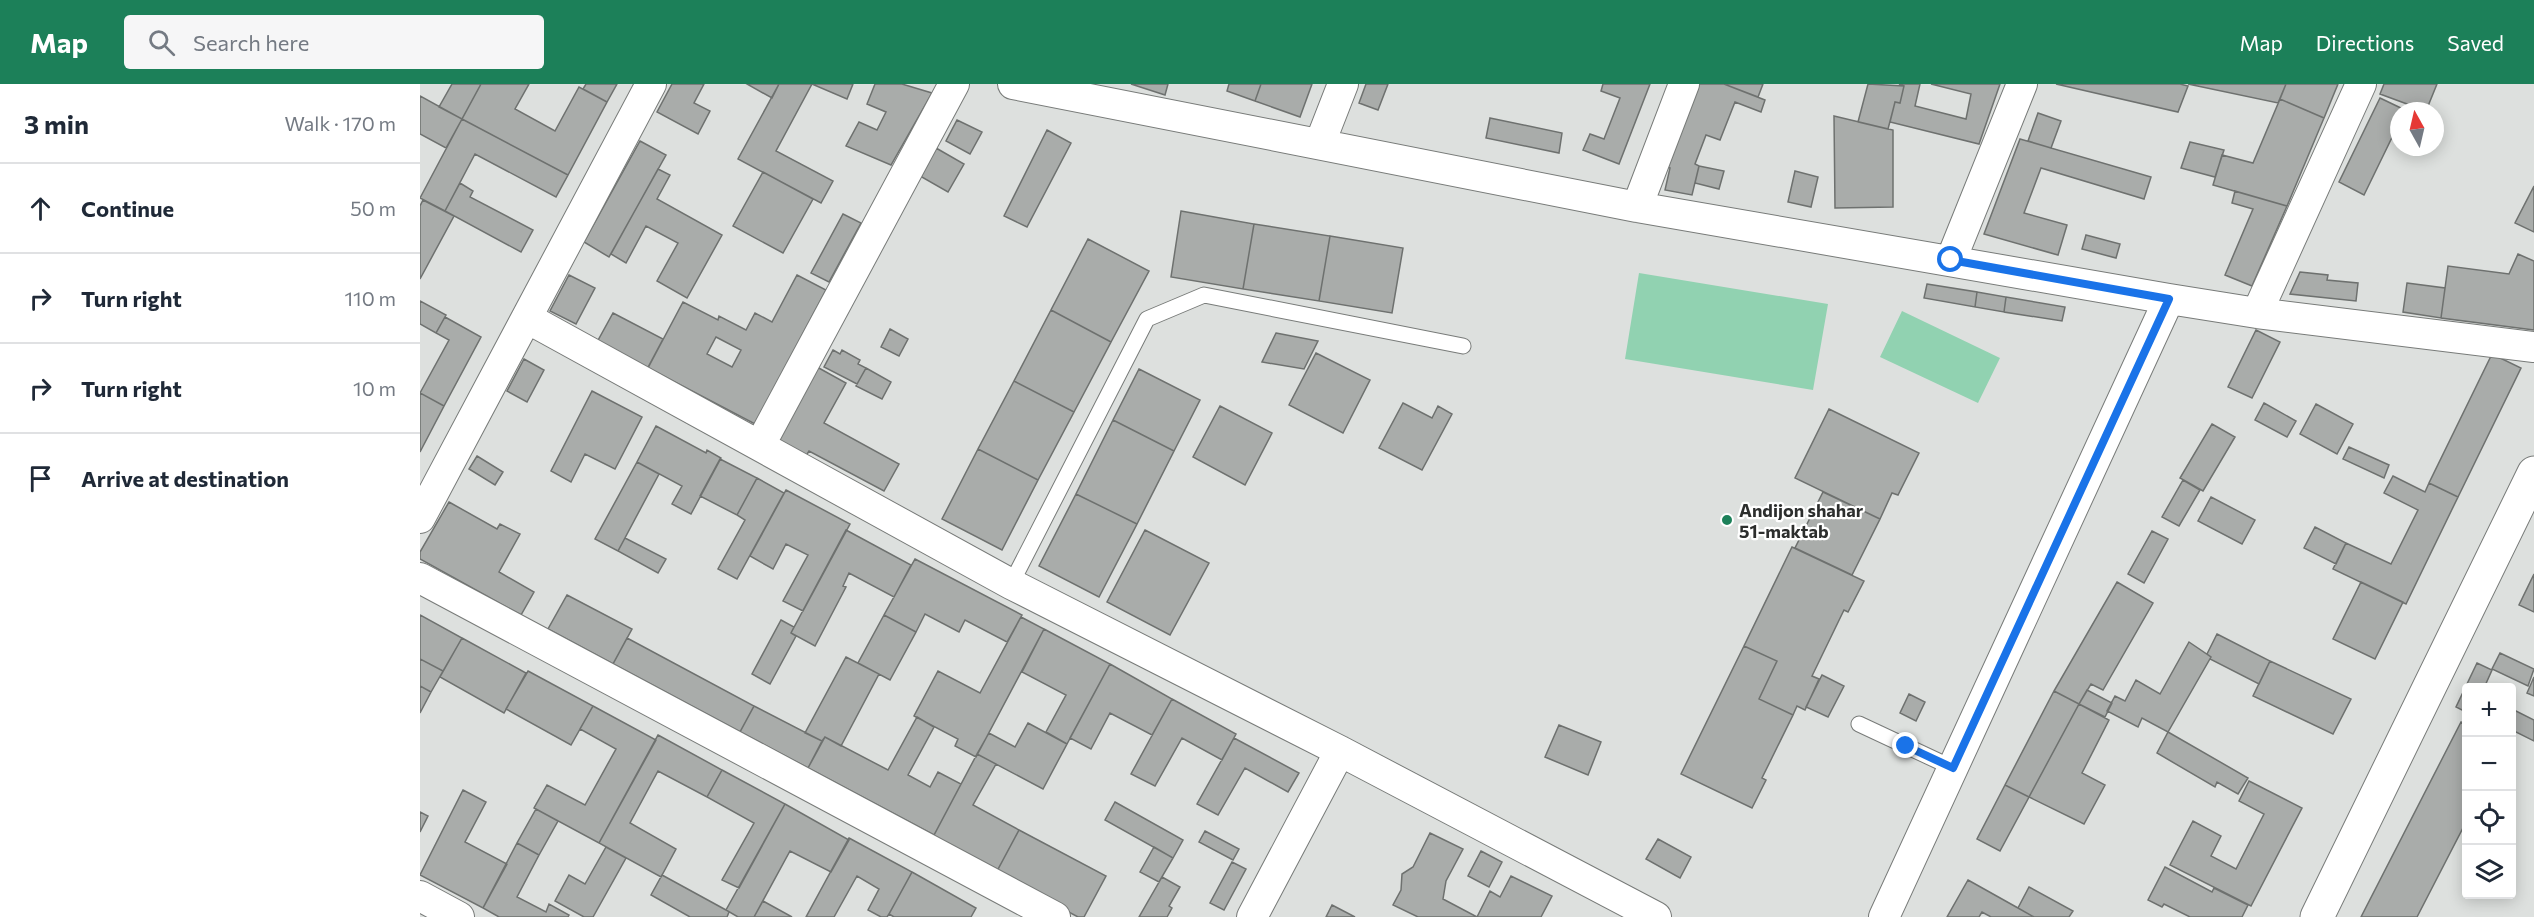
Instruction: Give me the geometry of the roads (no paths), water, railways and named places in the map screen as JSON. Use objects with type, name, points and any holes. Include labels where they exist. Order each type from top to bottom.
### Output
[{"type":"street","points":[[420,518],[651,84]]},
{"type":"street","points":[[760,445],[954,84]]},
{"type":"street","points":[[1013,84],[1637,207],[2169,299],[2257,313],[2534,347]]},
{"type":"street","points":[[1320,143],[1343,84]]},
{"type":"street","points":[[1637,207],[1684,84]]},
{"type":"street","points":[[1951,260],[2022,84]]},
{"type":"street","points":[[2257,313],[2361,84]]},
{"type":"street","points":[[1884,917],[2169,299]]},
{"type":"street","points":[[527,318],[1011,584],[1340,751],[1656,917]]},
{"type":"street","points":[[2317,917],[2532,482]]},
{"type":"street","points":[[420,578],[1055,917]]},
{"type":"street","points":[[1252,917],[1340,751]]},
{"type":"street","points":[[420,896],[459,917]]},
{"type":"lane","points":[[1011,584],[1147,319],[1204,295],[1463,346]]},
{"type":"lane","points":[[1859,724],[1953,768]]},
{"type":"place","name":"Andijon shahar 51-maktab","points":[[1727,520]]}]
